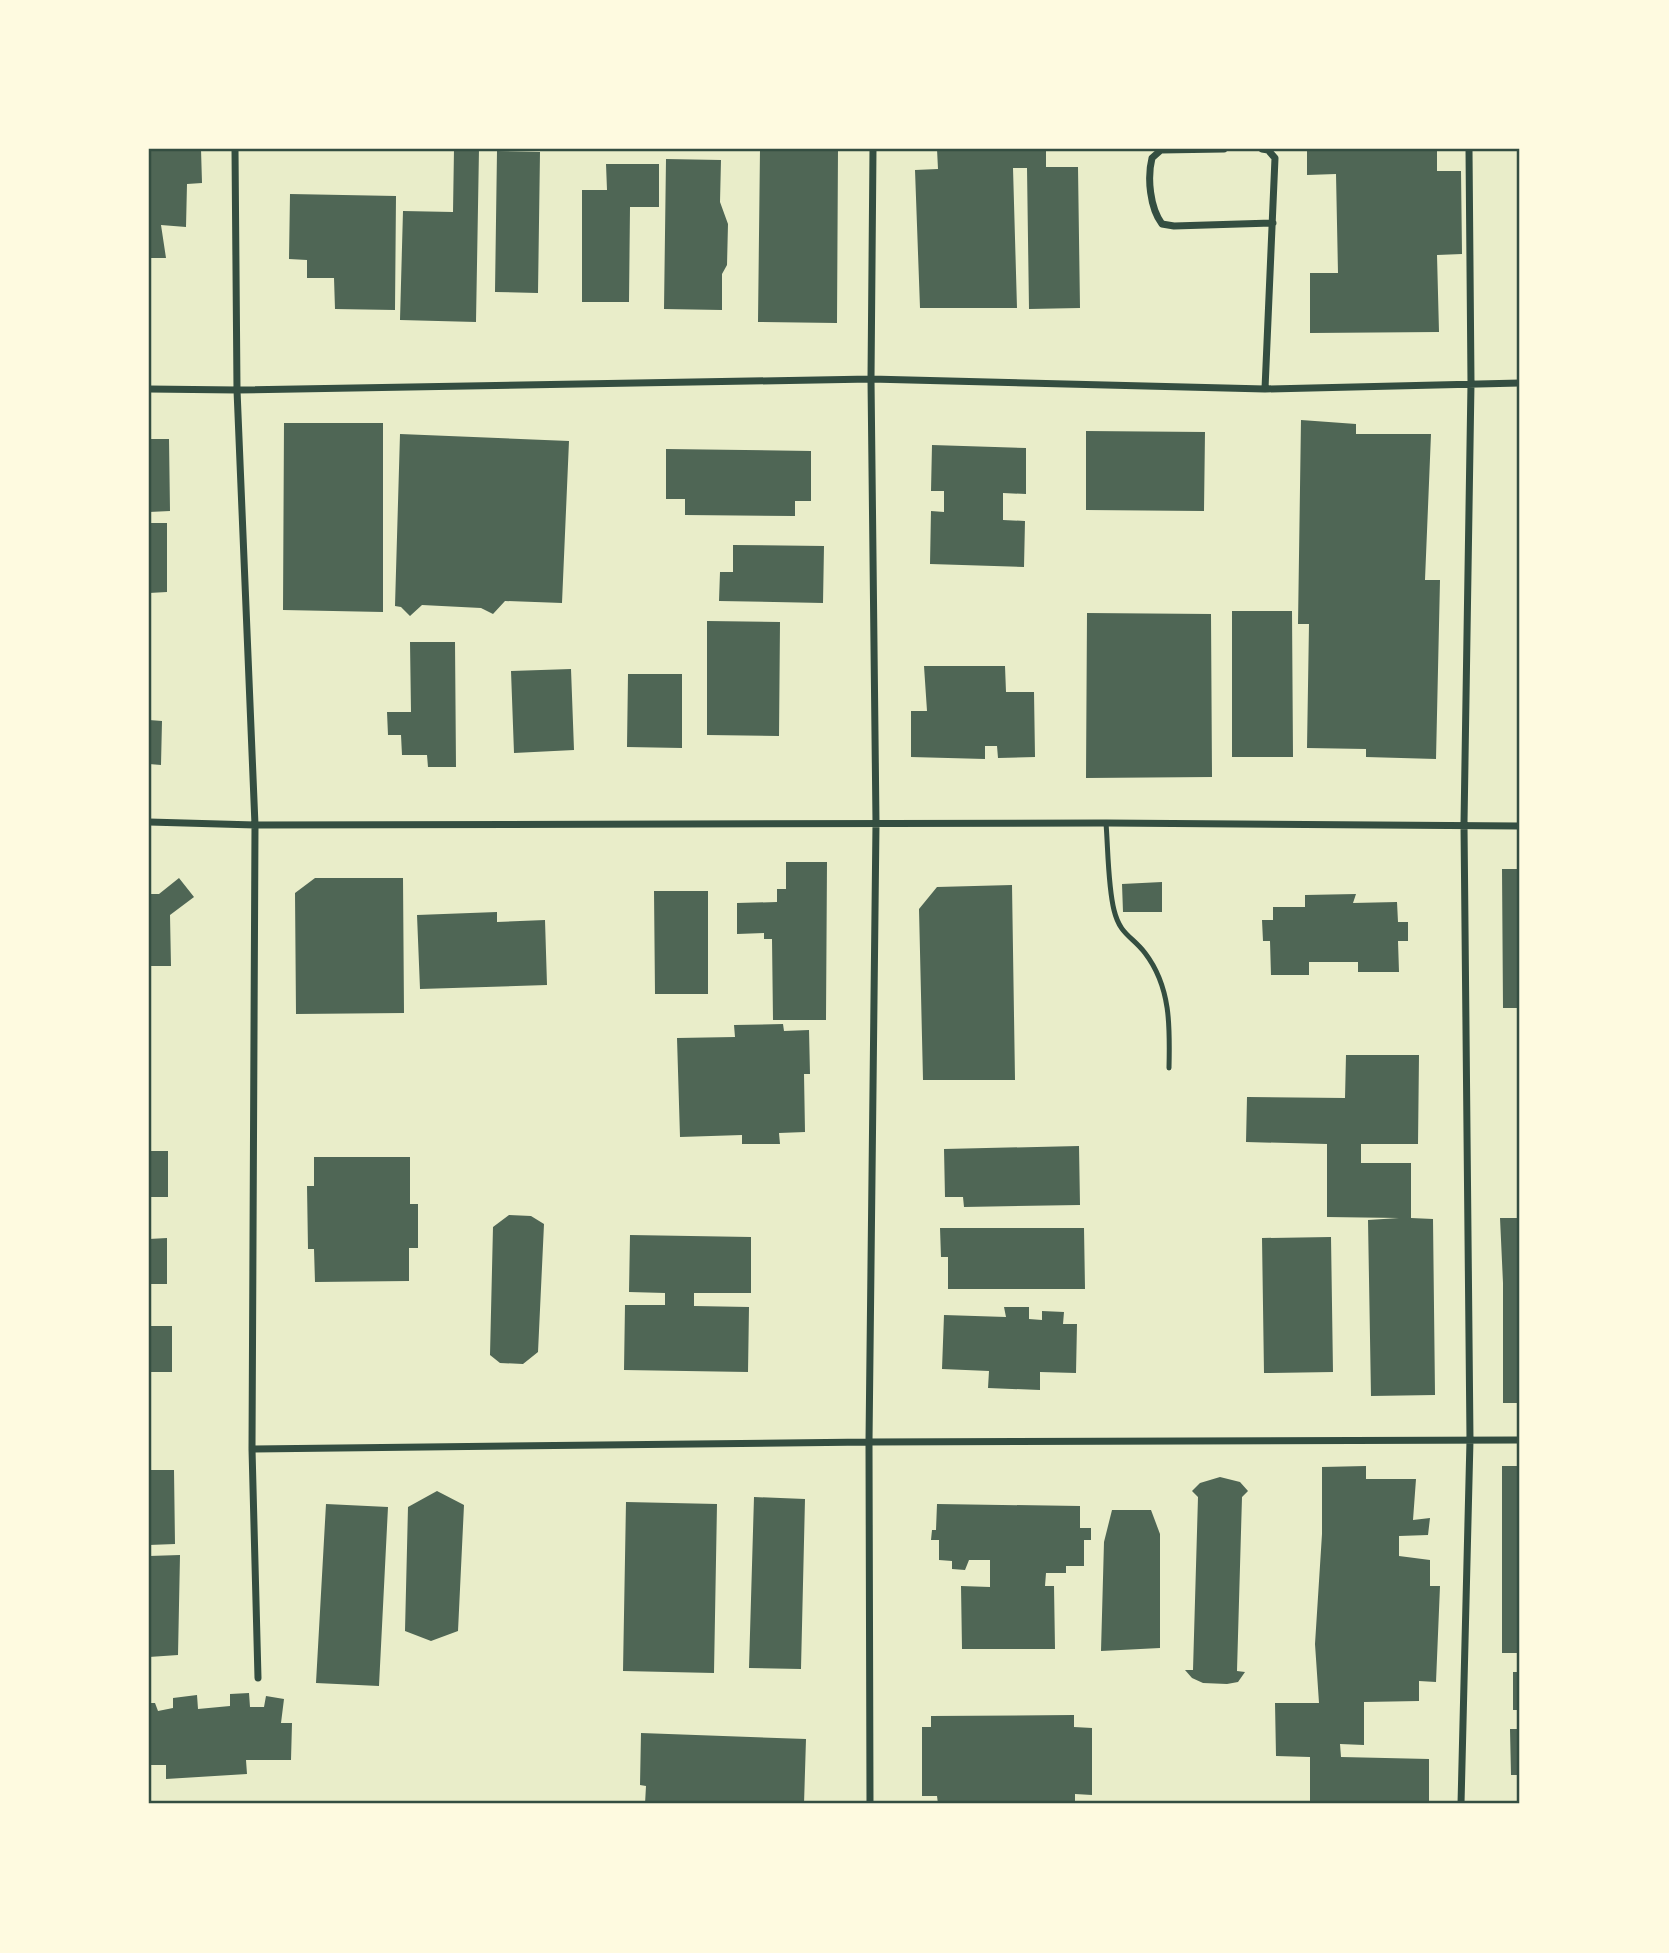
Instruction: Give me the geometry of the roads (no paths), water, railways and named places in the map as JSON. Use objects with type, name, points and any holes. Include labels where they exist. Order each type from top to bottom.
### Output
[{"type":"street","points":[[235,149],[237,390],[255,825],[252,1449],[258,1678]]},
{"type":"street","points":[[870,1804],[869,1442],[876,823],[871,379],[873,149]]},
{"type":"street","points":[[1224,149],[1161,150],[1152,158],[1149,168],[1155,214],[1162,224],[1174,226],[1273,223]]},
{"type":"street","points":[[1262,149],[1268,150],[1275,159],[1265,389]]},
{"type":"street","points":[[1461,1804],[1470,1440],[1464,824],[1471,383],[1469,149]]},
{"type":"street","points":[[149,389],[237,390],[871,379],[1265,389],[1520,383]]},
{"type":"street","points":[[149,822],[255,825],[1106,823],[1520,826]]},
{"type":"street","points":[[252,1449],[869,1442],[1520,1440]]},
{"type":"lane","points":[[1106,823],[1113,910],[1123,933],[1145,953],[1165,990],[1170,1022],[1169,1068]]}]
